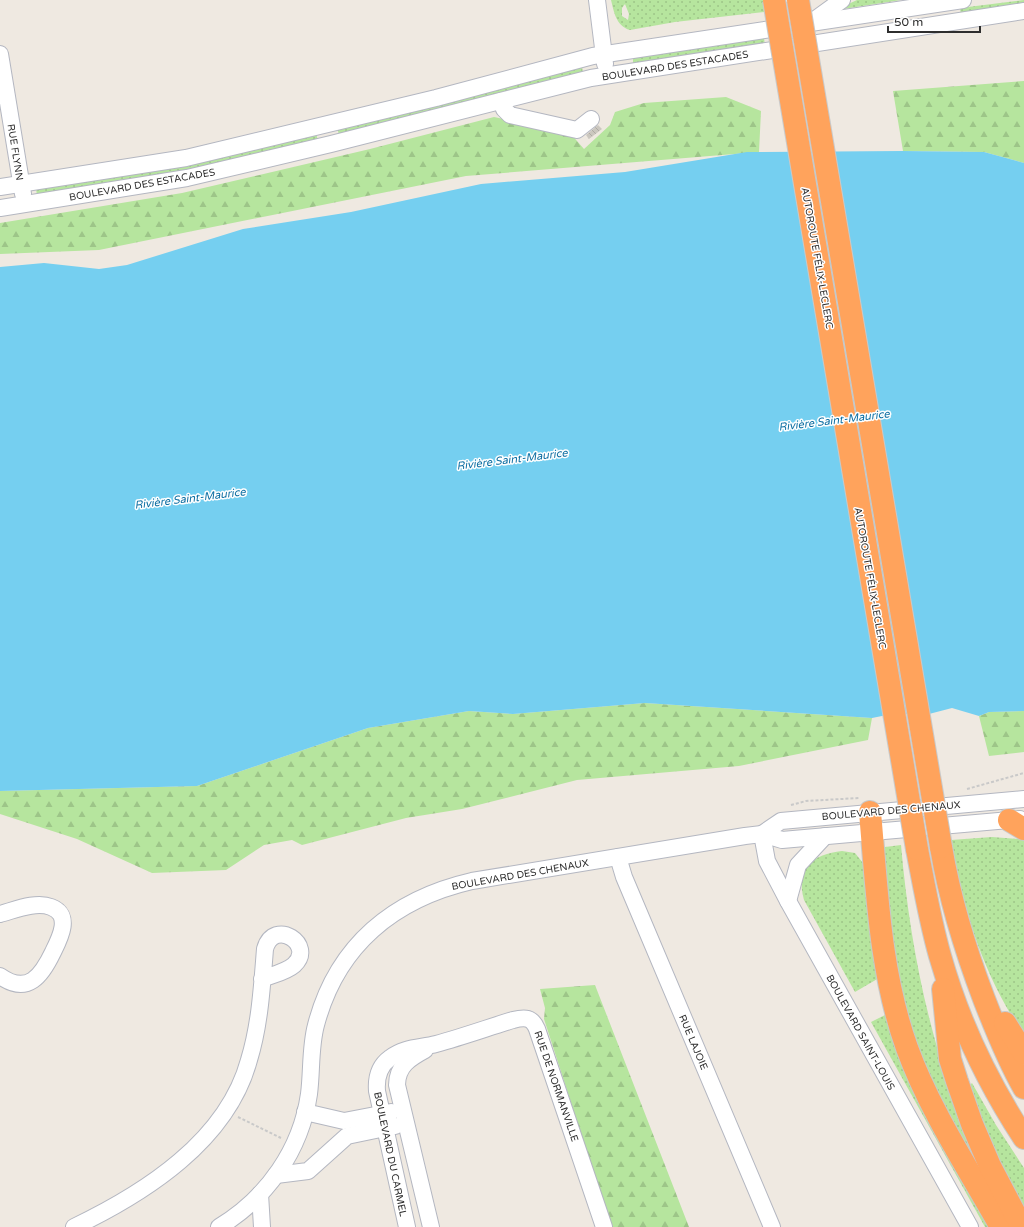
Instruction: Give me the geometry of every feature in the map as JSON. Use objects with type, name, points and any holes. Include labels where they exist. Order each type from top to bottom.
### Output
[{"type":"highway","name":"AUTOROUTE FÉLIX-LECLERC","points":[[774,0],[928,906],[940,958],[976,1052],[996,1092],[1024,1138]]},
{"type":"highway","points":[[798,0],[941,847],[954,910],[974,975],[1000,1038],[1024,1088]]},
{"type":"highway","points":[[871,822],[886,965],[895,1010],[904,1040],[925,1089],[1001,1227]]},
{"type":"highway","points":[[940,958],[950,1059],[976,1135],[998,1183],[1022,1227]]},
{"type":"highway","points":[[974,975],[1024,1053]]},
{"type":"street","points":[[597,0],[606,75]]},
{"type":"street","points":[[812,22],[842,0]]},
{"type":"street","name":"BOULEVARD DES ESTACADES","points":[[0,187],[175,161],[436,98],[573,60],[603,54],[929,3],[963,0]]},
{"type":"street","points":[[929,3],[933,26]]},
{"type":"street","name":"BOULEVARD DES ESTACADES","points":[[0,208],[187,178],[331,144],[580,80],[606,75],[1024,12]]},
{"type":"street","name":"RUE FLYNN","points":[[0,54],[24,204]]},
{"type":"street","points":[[501,101],[504,110],[510,115],[580,135],[591,119]]},
{"type":"street","points":[[326,125],[331,144]]},
{"type":"street","name":"BOULEVARD DES CHENAUX","points":[[218,1227],[239,1213],[260,1194],[276,1175],[294,1146],[306,1112],[315,1031],[327,993],[335,976],[352,951],[383,920],[419,898],[449,886],[472,880],[762,834],[782,840],[825,836],[871,822],[1024,799]]},
{"type":"street","name":"BOULEVARD DES CHENAUX","points":[[762,834],[779,821],[1019,822]]},
{"type":"street","name":"BOULEVARD SAINT-LOUIS","points":[[762,834],[767,861],[788,901],[970,1227]]},
{"type":"street","points":[[788,901],[798,865],[825,836]]},
{"type":"street","name":"RUE LAJOIE","points":[[618,857],[624,877],[772,1227]]},
{"type":"street","points":[[0,914],[36,905],[50,906],[59,912],[63,926],[62,934],[52,955],[45,969],[39,976],[30,982],[21,983],[7,980],[0,976]]},
{"type":"street","points":[[74,1227],[138,1192],[166,1172],[209,1132],[226,1111],[242,1080],[249,1061],[259,1009],[262,979]]},
{"type":"street","name":"RUE DE NORMANVILLE","points":[[387,1060],[406,1049],[435,1044],[513,1020],[525,1018],[532,1021],[537,1029],[568,1116],[604,1227]]},
{"type":"street","name":"RUE DE NORMANVILLE","points":[[401,1069],[411,1058],[435,1044]]},
{"type":"street","name":"BOULEVARD DU CARMEL","points":[[387,1060],[379,1072],[376,1084],[407,1227]]},
{"type":"street","name":"BOULEVARD DU CARMEL","points":[[401,1069],[397,1078],[397,1085],[431,1227]]},
{"type":"street","points":[[306,1112],[344,1121],[383,1121]]},
{"type":"street","points":[[276,1175],[294,1174],[308,1171],[325,1158],[347,1136],[383,1121],[404,1116]]},
{"type":"street","points":[[260,1194],[262,1227]]},
{"type":"path","points":[[246,1122],[279,1137]]},
{"type":"green space","points":[[611,0],[763,0],[765,12],[675,22],[630,30],[625,28],[616,18]],"holes":[[[625,4],[629,14],[628,20],[622,16],[622,8]]]},
{"type":"green space","points":[[857,0],[901,0],[843,9],[842,7]]},
{"type":"green space","points":[[1024,0],[1024,6],[961,16],[960,8]]},
{"type":"green space","points":[[764,38],[765,46],[633,66],[633,58]]},
{"type":"green space","points":[[582,66],[583,74],[339,135],[337,127]]},
{"type":"green space","points":[[1024,81],[1024,163],[984,152],[903,151],[893,91]]},
{"type":"green space","points":[[726,97],[761,111],[759,152],[466,176],[99,250],[0,254],[0,223],[182,193],[370,149],[494,117],[570,133],[584,149],[610,125],[615,112],[644,103]]},
{"type":"green space","points":[[316,133],[318,141],[178,174],[37,196],[36,188]]},
{"type":"green space","points":[[645,703],[872,718],[868,740],[739,766],[577,780],[462,809],[406,818],[302,845],[292,840],[264,845],[226,870],[152,873],[77,839],[0,814],[0,791],[197,786],[368,728],[469,711],[513,714]]},
{"type":"green space","points":[[1024,711],[1024,752],[989,756],[979,716],[989,712]]},
{"type":"green space","points":[[992,837],[1024,838],[1024,1036],[997,989],[977,942],[962,894],[951,840]]},
{"type":"green space","points":[[901,845],[912,934],[930,1022],[952,1095],[996,1195],[941,1108],[901,1002],[881,850],[885,847]]},
{"type":"green space","points":[[842,851],[855,853],[863,863],[879,978],[855,992],[804,900],[802,889],[804,871],[815,859],[823,855]]},
{"type":"green space","points":[[595,985],[689,1227],[611,1227],[544,1019],[545,1008],[540,989]]},
{"type":"green space","points":[[887,1014],[990,1227],[985,1227],[871,1022]]},
{"type":"green space","points":[[972,1083],[996,1125],[1024,1168],[1024,1218],[999,1166],[969,1086]]},
{"type":"water","name":"Rivière Saint-Maurice","points":[[747,152],[984,152],[1024,163],[1024,711],[989,712],[979,716],[952,708],[929,714],[892,714],[872,718],[645,703],[513,714],[469,711],[368,728],[197,786],[0,791],[0,267],[44,263],[99,269],[127,265],[243,229],[351,212],[481,184],[625,172]]},
{"type":"building","points":[[598,125],[602,129],[589,139],[586,135]]}]
